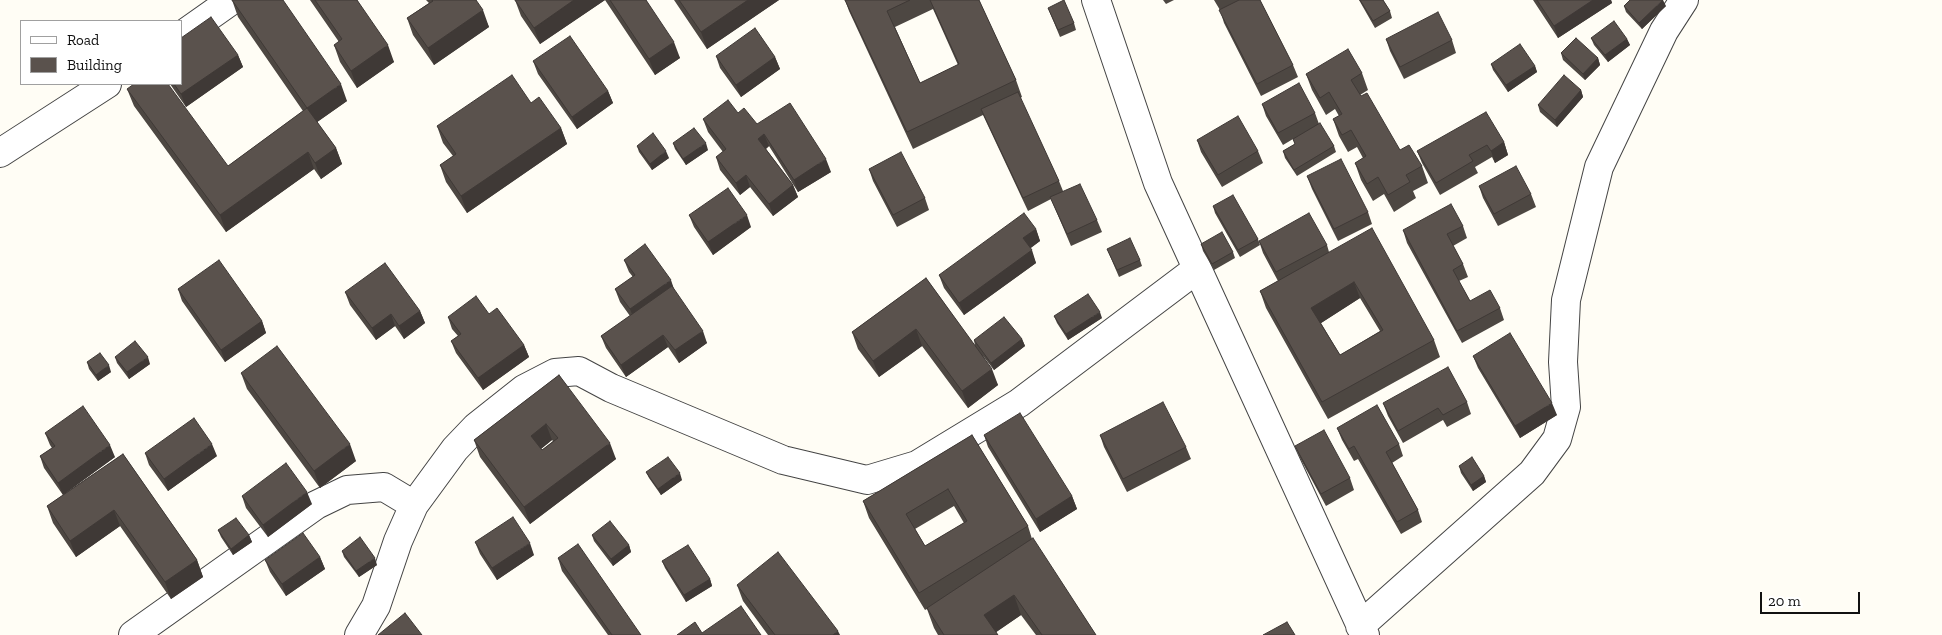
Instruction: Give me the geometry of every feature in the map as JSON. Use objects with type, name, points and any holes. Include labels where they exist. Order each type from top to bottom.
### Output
[{"type":"street","points":[[182,35],[232,0]]},
{"type":"street","points":[[1096,0],[1158,183],[1363,631],[1532,473],[1557,439],[1566,408],[1564,362],[1566,300],[1599,167],[1664,31],[1684,0]]},
{"type":"street","points":[[0,154],[105,85]]},
{"type":"street","points":[[359,635],[376,606],[398,541],[414,505],[455,449],[476,427],[524,389],[555,373],[579,371],[611,388],[783,460],[867,480],[917,465],[1019,403],[1198,269]]},
{"type":"street","points":[[133,635],[316,505],[347,490],[384,488],[414,505]]},
{"type":"building","points":[[232,0],[283,0],[341,84],[307,108]]},
{"type":"building","points":[[315,0],[357,0],[388,45],[351,71],[334,45],[342,39]]},
{"type":"building","points":[[432,0],[476,0],[483,10],[428,48],[407,18]]},
{"type":"building","points":[[515,0],[574,0],[534,28]]},
{"type":"building","points":[[610,0],[646,0],[674,42],[649,59]]},
{"type":"building","points":[[679,0],[748,0],[701,32]]},
{"type":"building","points":[[845,0],[910,0],[887,11],[920,83],[959,64],[930,0],[979,0],[1016,80],[907,132]]},
{"type":"building","points":[[1064,0],[1074,23],[1058,30],[1048,8]]},
{"type":"building","points":[[1239,0],[1260,0],[1293,65],[1257,84],[1219,10]]},
{"type":"building","points":[[1360,0],[1383,0],[1390,11],[1373,21]]},
{"type":"building","points":[[1537,0],[1593,0],[1554,26]]},
{"type":"building","points":[[1630,0],[1663,0],[1639,23],[1624,6]]},
{"type":"building","points":[[1438,12],[1452,40],[1400,67],[1386,39]]},
{"type":"building","points":[[211,17],[238,55],[181,94],[175,85],[182,85],[182,37]]},
{"type":"building","points":[[1614,21],[1627,39],[1605,55],[1591,38]]},
{"type":"building","points":[[755,28],[775,57],[736,85],[716,56]]},
{"type":"building","points":[[570,36],[608,91],[572,117],[533,61]]},
{"type":"building","points":[[1576,38],[1598,58],[1583,74],[1561,53]]},
{"type":"building","points":[[1520,44],[1535,66],[1506,85],[1491,64]]},
{"type":"building","points":[[1348,49],[1362,73],[1351,80],[1361,96],[1367,93],[1400,150],[1409,145],[1422,166],[1406,175],[1410,182],[1388,195],[1378,177],[1367,184],[1355,163],[1366,156],[1351,130],[1342,135],[1333,119],[1342,114],[1329,92],[1320,98],[1306,74]]},
{"type":"building","points":[[512,75],[531,103],[539,97],[561,128],[461,196],[440,165],[456,154],[437,126]]},
{"type":"building","points":[[1564,75],[1581,90],[1555,120],[1538,105]]},
{"type":"building","points":[[1299,83],[1315,113],[1278,133],[1262,104]]},
{"type":"building","points":[[133,85],[169,85],[228,166],[307,108],[336,148],[315,163],[308,152],[220,215],[127,89]]},
{"type":"building","points":[[1018,92],[1059,181],[1023,198],[981,109]]},
{"type":"building","points":[[728,100],[738,113],[744,108],[757,124],[790,103],[826,159],[794,180],[764,134],[758,139],[793,185],[769,204],[746,175],[736,183],[716,157],[726,149],[703,119]]},
{"type":"building","points":[[1486,112],[1504,142],[1491,151],[1487,145],[1469,155],[1473,161],[1436,183],[1417,151]]},
{"type":"building","points":[[1238,116],[1258,151],[1218,175],[1197,140]]},
{"type":"building","points":[[1320,123],[1334,146],[1294,170],[1283,151],[1295,144],[1293,139]]},
{"type":"building","points":[[694,128],[706,143],[683,159],[673,143]]},
{"type":"building","points":[[653,133],[666,151],[650,164],[637,146]]},
{"type":"building","points":[[901,152],[925,198],[893,215],[869,169]]},
{"type":"building","points":[[1341,159],[1368,212],[1334,229],[1307,176]]},
{"type":"building","points":[[1516,166],[1531,194],[1494,214],[1479,186]]},
{"type":"building","points":[[1080,184],[1097,220],[1067,234],[1050,197]]},
{"type":"building","points":[[728,188],[747,215],[708,242],[689,215]]},
{"type":"building","points":[[1233,195],[1258,239],[1238,250],[1213,206]]},
{"type":"building","points":[[1451,204],[1463,226],[1447,234],[1463,264],[1453,270],[1470,301],[1490,290],[1500,308],[1457,331],[1403,230]]},
{"type":"building","points":[[1024,213],[1036,229],[1023,238],[1032,250],[959,303],[939,275]]},
{"type":"building","points":[[1309,213],[1327,245],[1276,272],[1259,241]]},
{"type":"building","points":[[1372,228],[1434,340],[1322,402],[1260,291]],"holes":[[[1354,282],[1383,330],[1340,355],[1311,308]]]},
{"type":"building","points":[[1222,232],[1233,252],[1212,264],[1201,244]]},
{"type":"building","points":[[1130,238],[1140,260],[1117,270],[1107,249]]},
{"type":"building","points":[[645,244],[671,280],[630,309],[615,289],[635,275],[624,260]]},
{"type":"building","points":[[219,260],[262,321],[221,350],[178,289]]},
{"type":"building","points":[[385,263],[420,311],[399,326],[391,314],[372,328],[345,292]]},
{"type":"building","points":[[926,278],[992,369],[962,391],[916,329],[873,361],[852,332]]},
{"type":"building","points":[[672,286],[703,331],[675,350],[663,335],[621,365],[601,336]]},
{"type":"building","points":[[1088,294],[1100,312],[1066,334],[1054,316]]},
{"type":"building","points":[[476,296],[489,314],[497,308],[524,345],[478,378],[451,341],[461,334],[448,317]]},
{"type":"building","points":[[1004,317],[1022,339],[991,363],[974,340]]},
{"type":"building","points":[[1510,333],[1552,403],[1515,426],[1473,356]]},
{"type":"building","points":[[135,341],[148,357],[127,372],[115,357]]},
{"type":"building","points":[[277,346],[350,444],[314,471],[241,373]]},
{"type":"building","points":[[100,353],[109,365],[96,375],[87,362]]},
{"type":"building","points":[[1448,367],[1467,402],[1443,415],[1438,408],[1398,431],[1383,403]]},
{"type":"building","points":[[559,375],[610,443],[524,507],[474,440]],"holes":[[[546,424],[558,438],[542,450],[531,436]]]},
{"type":"building","points":[[1163,402],[1186,447],[1123,479],[1100,435]]},
{"type":"building","points":[[1377,405],[1399,444],[1386,452],[1418,510],[1397,522],[1354,446],[1349,449],[1337,428]]},
{"type":"building","points":[[83,406],[110,445],[58,483],[40,456],[55,446],[45,433]]},
{"type":"building","points":[[1020,413],[1072,496],[1036,519],[984,435]]},
{"type":"building","points":[[194,418],[212,444],[164,479],[145,453]]},
{"type":"building","points":[[1324,430],[1350,478],[1321,494],[1295,446]]},
{"type":"building","points":[[972,435],[1028,526],[919,593],[863,501]],"holes":[[[948,489],[967,521],[925,546],[906,514]]]},
{"type":"building","points":[[123,454],[197,560],[165,582],[114,510],[70,541],[47,506]]},
{"type":"building","points":[[668,457],[680,473],[658,489],[646,472]]},
{"type":"building","points":[[1472,457],[1484,476],[1471,485],[1459,466]]},
{"type":"building","points":[[286,463],[307,492],[263,525],[242,496]]},
{"type":"building","points":[[513,517],[530,543],[492,568],[475,542]]},
{"type":"building","points":[[236,518],[249,535],[231,549],[218,530]]},
{"type":"building","points":[[610,521],[629,545],[611,559],[592,535]]},
{"type":"building","points":[[303,533],[320,557],[282,584],[265,560]]},
{"type":"building","points":[[360,537],[375,558],[356,571],[342,551]]},
{"type":"building","points":[[1033,538],[1096,635],[1042,635],[1014,595],[984,615],[998,635],[944,635],[927,608]]},
{"type":"building","points":[[578,544],[641,635],[612,635],[558,558]]},
{"type":"building","points":[[688,545],[710,579],[684,595],[662,561]]},
{"type":"building","points":[[778,552],[838,631],[833,635],[775,635],[737,585]]},
{"type":"building","points":[[741,606],[761,635],[677,635],[695,622],[702,633]]},
{"type":"building","points":[[405,613],[422,635],[378,635]]},
{"type":"building","points":[[1287,622],[1295,635],[1263,635]]}]
